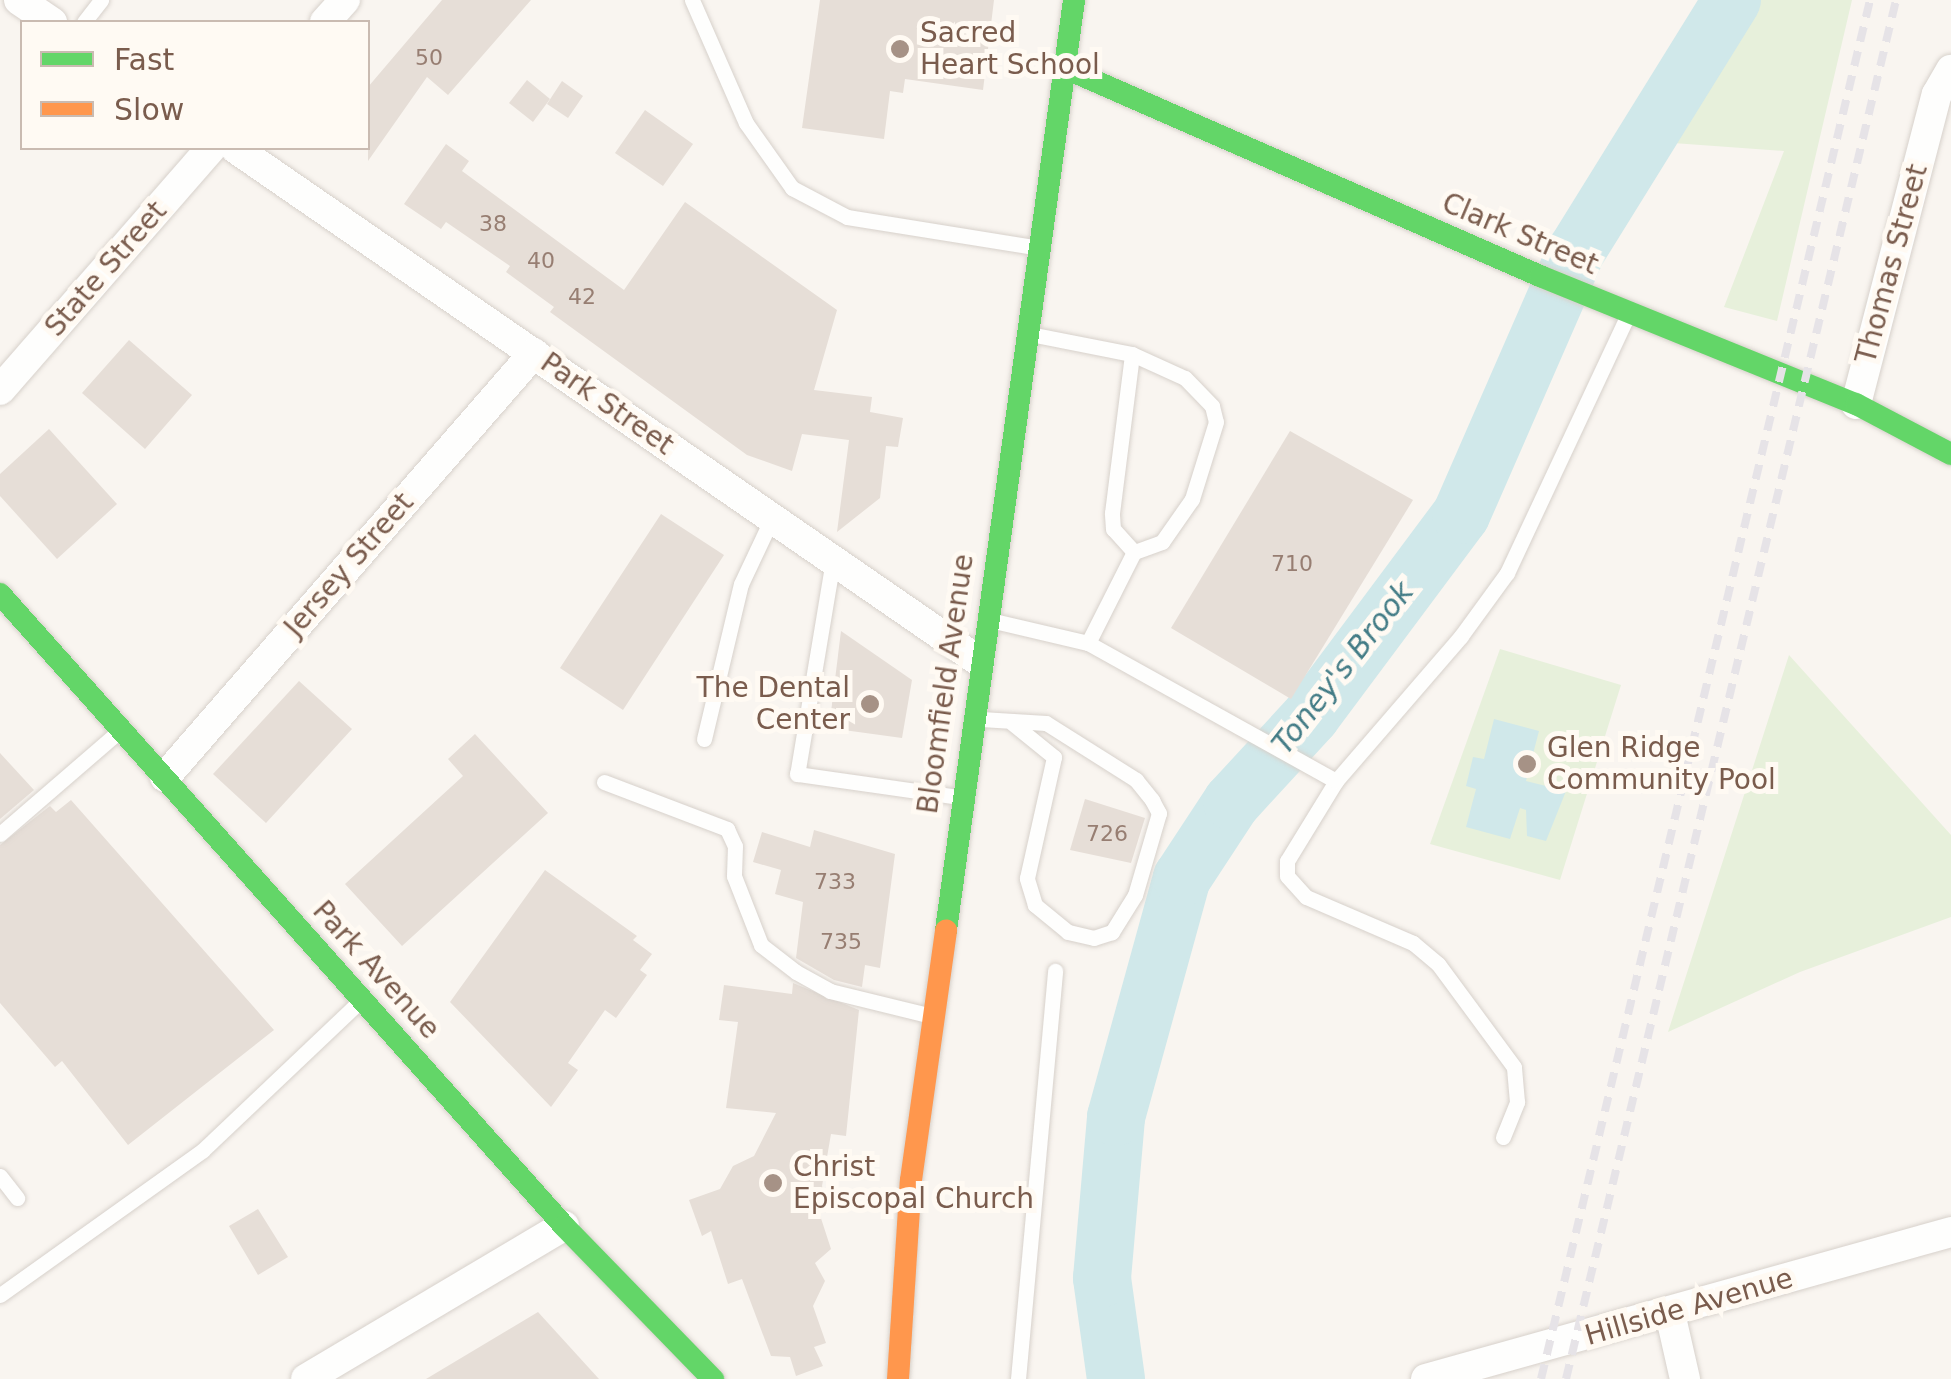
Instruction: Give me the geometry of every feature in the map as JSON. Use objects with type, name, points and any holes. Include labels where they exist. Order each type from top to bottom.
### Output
[{"type":"street","points":[[19,0],[49,20]]},
{"type":"street","points":[[326,20],[345,0]]},
{"type":"street","name":"Bloomfield Avenue","points":[[898,1379],[910,1180],[979,661],[1074,0]]},
{"type":"street","name":"Clark Street","points":[[1064,68],[1584,295],[1856,404],[1951,454]]},
{"type":"street","name":"Thomas Street","points":[[1856,404],[1937,94],[1951,70]]},
{"type":"street","name":"State Street","points":[[0,390],[209,150]]},
{"type":"street","name":"Park Street","points":[[238,150],[979,661]]},
{"type":"street","name":"Jersey Street","points":[[165,776],[534,354]]},
{"type":"street","name":"Park Avenue","points":[[0,594],[564,1226],[713,1379]]},
{"type":"street","points":[[306,1379],[564,1226]]},
{"type":"street","name":"Hillside Avenue","points":[[1426,1379],[1670,1314],[1951,1232]]},
{"type":"street","points":[[1670,1314],[1685,1379]]},
{"type":"lane","points":[[86,20],[101,0]]},
{"type":"lane","points":[[692,0],[746,123],[792,188],[848,217],[1038,248]]},
{"type":"lane","points":[[1504,1136],[1517,1102],[1514,1067],[1438,964],[1413,942],[1306,897],[1287,876],[1291,848],[1336,781],[1507,573],[1629,313]]},
{"type":"lane","points":[[1026,333],[1132,354],[1204,392],[1216,422],[1192,499],[1174,530],[1134,552],[1088,643]]},
{"type":"lane","points":[[1132,354],[1112,513],[1113,530],[1134,552]]},
{"type":"lane","points":[[704,738],[741,584],[772,518]]},
{"type":"lane","points":[[833,560],[796,774],[961,797]]},
{"type":"lane","points":[[985,619],[1088,643],[1336,781]]},
{"type":"lane","points":[[972,718],[1012,723],[1054,757],[1027,878],[1035,904],[1068,932],[1094,938],[1112,932],[1135,895],[1159,812],[1136,780],[1046,723],[1022,718],[1012,723]]},
{"type":"lane","points":[[0,834],[122,729]]},
{"type":"lane","points":[[604,782],[727,830],[734,846],[734,876],[761,946],[796,972],[830,991],[932,1016]]},
{"type":"lane","points":[[1018,1379],[1055,972]]},
{"type":"lane","points":[[0,1294],[203,1150],[362,999]]},
{"type":"lane","points":[[0,1176],[17,1198]]},
{"type":"green space","points":[[1721,0],[1852,0],[1777,321],[1724,307],[1784,151],[1673,143],[1644,121]]},
{"type":"green space","name":"Glen Ridge Community Pool","points":[[1500,649],[1621,685],[1560,880],[1430,844]]},
{"type":"green space","points":[[1789,655],[1951,835],[1951,917],[1800,972],[1668,1032]]},
{"type":"water","points":[[1494,719],[1539,731],[1526,781],[1566,791],[1546,841],[1527,836],[1526,810],[1520,808],[1510,839],[1466,827],[1476,789],[1466,786],[1473,757],[1484,759]]},
{"type":"building","points":[[442,0],[531,0],[448,95],[427,77],[368,161],[370,85]]},
{"type":"building","name":"Sacred Heart School","points":[[820,0],[994,0],[983,90],[905,79],[903,93],[890,91],[884,139],[802,128]]},
{"type":"building","points":[[527,80],[550,99],[533,122],[509,103]]},
{"type":"building","points":[[562,81],[583,96],[568,118],[547,104]]},
{"type":"building","points":[[645,110],[693,144],[663,186],[615,153]]},
{"type":"building","points":[[446,144],[469,161],[462,171],[624,290],[685,202],[837,310],[814,390],[872,397],[870,412],[903,418],[898,447],[886,446],[880,498],[837,532],[849,440],[802,434],[792,471],[747,455],[550,312],[554,307],[506,272],[510,266],[446,222],[441,229],[404,204]]},
{"type":"building","points":[[129,340],[192,395],[145,449],[82,393]]},
{"type":"building","points":[[49,429],[117,504],[57,559],[0,496],[0,474]]},
{"type":"building","points":[[1290,431],[1413,500],[1291,699],[1171,628]]},
{"type":"building","points":[[661,514],[724,555],[623,710],[560,668]]},
{"type":"building","name":"The Dental Center","points":[[841,631],[912,680],[902,738],[829,728]]},
{"type":"building","points":[[299,681],[352,729],[266,823],[213,774]]},
{"type":"building","points":[[475,734],[548,813],[402,946],[345,884],[463,776],[448,759]]},
{"type":"building","points":[[0,753],[34,790],[0,819]]},
{"type":"building","points":[[1085,799],[1145,818],[1131,863],[1070,850]]},
{"type":"building","points":[[71,800],[274,1030],[128,1145],[62,1061],[55,1067],[0,1003],[0,845],[50,806],[56,812]]},
{"type":"building","points":[[814,830],[895,854],[880,968],[865,965],[862,987],[834,980],[796,958],[803,902],[775,894],[781,870],[753,862],[762,832],[810,847]]},
{"type":"building","points":[[545,870],[637,936],[633,940],[652,954],[640,970],[647,975],[616,1018],[605,1010],[568,1063],[578,1070],[551,1107],[450,1002]]},
{"type":"building","name":"Christ Episcopal Church","points":[[793,983],[859,1010],[846,1136],[831,1134],[822,1186],[828,1203],[817,1206],[831,1249],[815,1263],[825,1281],[813,1306],[826,1343],[814,1347],[823,1366],[796,1376],[790,1357],[771,1356],[742,1279],[728,1284],[711,1231],[702,1236],[689,1200],[720,1189],[733,1166],[754,1156],[776,1113],[726,1108],[738,1022],[719,1020],[724,985],[792,994]]},
{"type":"building","points":[[258,1209],[288,1257],[258,1275],[229,1226]]},
{"type":"building","points":[[538,1312],[599,1379],[426,1379]]},
{"type":"waterway","name":"Toney's Brook","points":[[1116,1379],[1102,1278],[1116,1117],[1182,878],[1232,802],[1311,716],[1461,515],[1577,250],[1732,0]]},
{"type":"railway","points":[[1541,1379],[1870,0]]},
{"type":"railway","points":[[1566,1379],[1896,0]]},
{"type":"traffic: fast","points":[[946,930],[1074,0]]},
{"type":"traffic: fast","points":[[1065,68],[1540,276],[1856,404],[1951,454]]},
{"type":"traffic: fast","points":[[0,594],[564,1226],[713,1379]]},
{"type":"traffic: slow","points":[[898,1379],[911,1180],[946,930]]},
{"type":"place","name":"Sacred Heart School","points":[[900,49]]},
{"type":"place","name":"The Dental Center","points":[[870,704]]},
{"type":"place","name":"Glen Ridge Community Pool","points":[[1527,764]]},
{"type":"place","name":"Christ Episcopal Church","points":[[773,1183]]}]
